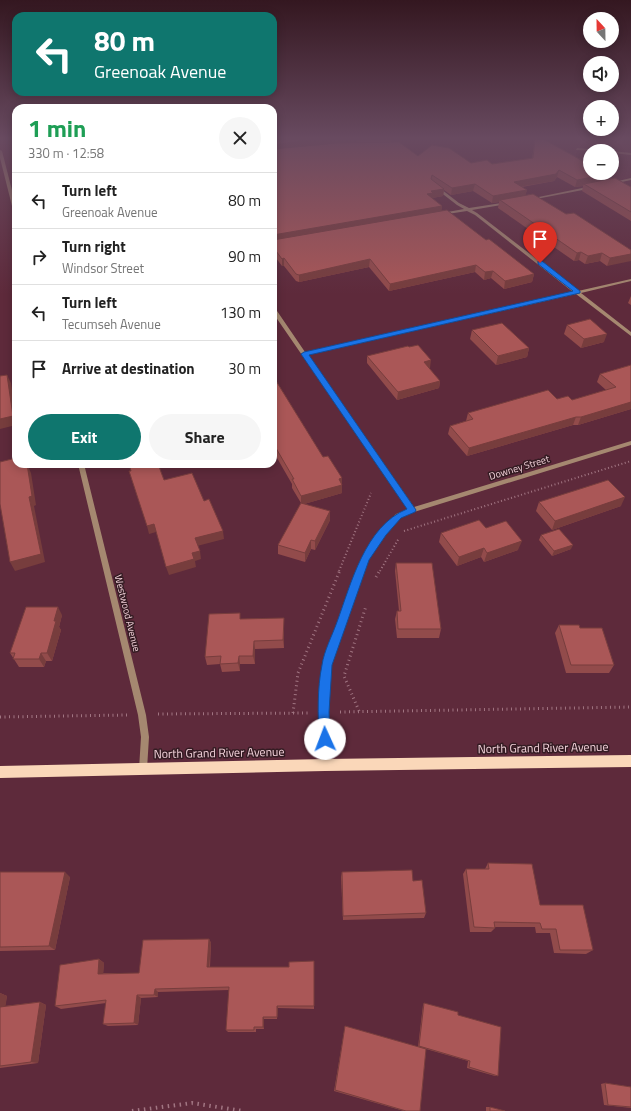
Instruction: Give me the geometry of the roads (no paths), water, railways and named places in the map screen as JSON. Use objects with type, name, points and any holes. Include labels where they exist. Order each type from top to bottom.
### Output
[{"type":"main road","name":"North Grand River Avenue","points":[[0,772],[325,765],[631,761]]},
{"type":"street","points":[[441,191],[458,204],[483,218],[631,334]]},
{"type":"street","points":[[523,200],[570,191]]},
{"type":"street","points":[[436,216],[515,202]]},
{"type":"street","points":[[304,354],[631,280]]},
{"type":"street","points":[[277,315],[412,510]]},
{"type":"street","name":"Downey Street","points":[[325,765],[324,712],[327,665],[364,559],[382,532],[398,516],[412,510],[631,443]]},
{"type":"street","name":"Westwood Avenue","points":[[82,468],[142,715],[145,737],[143,769]]}]
